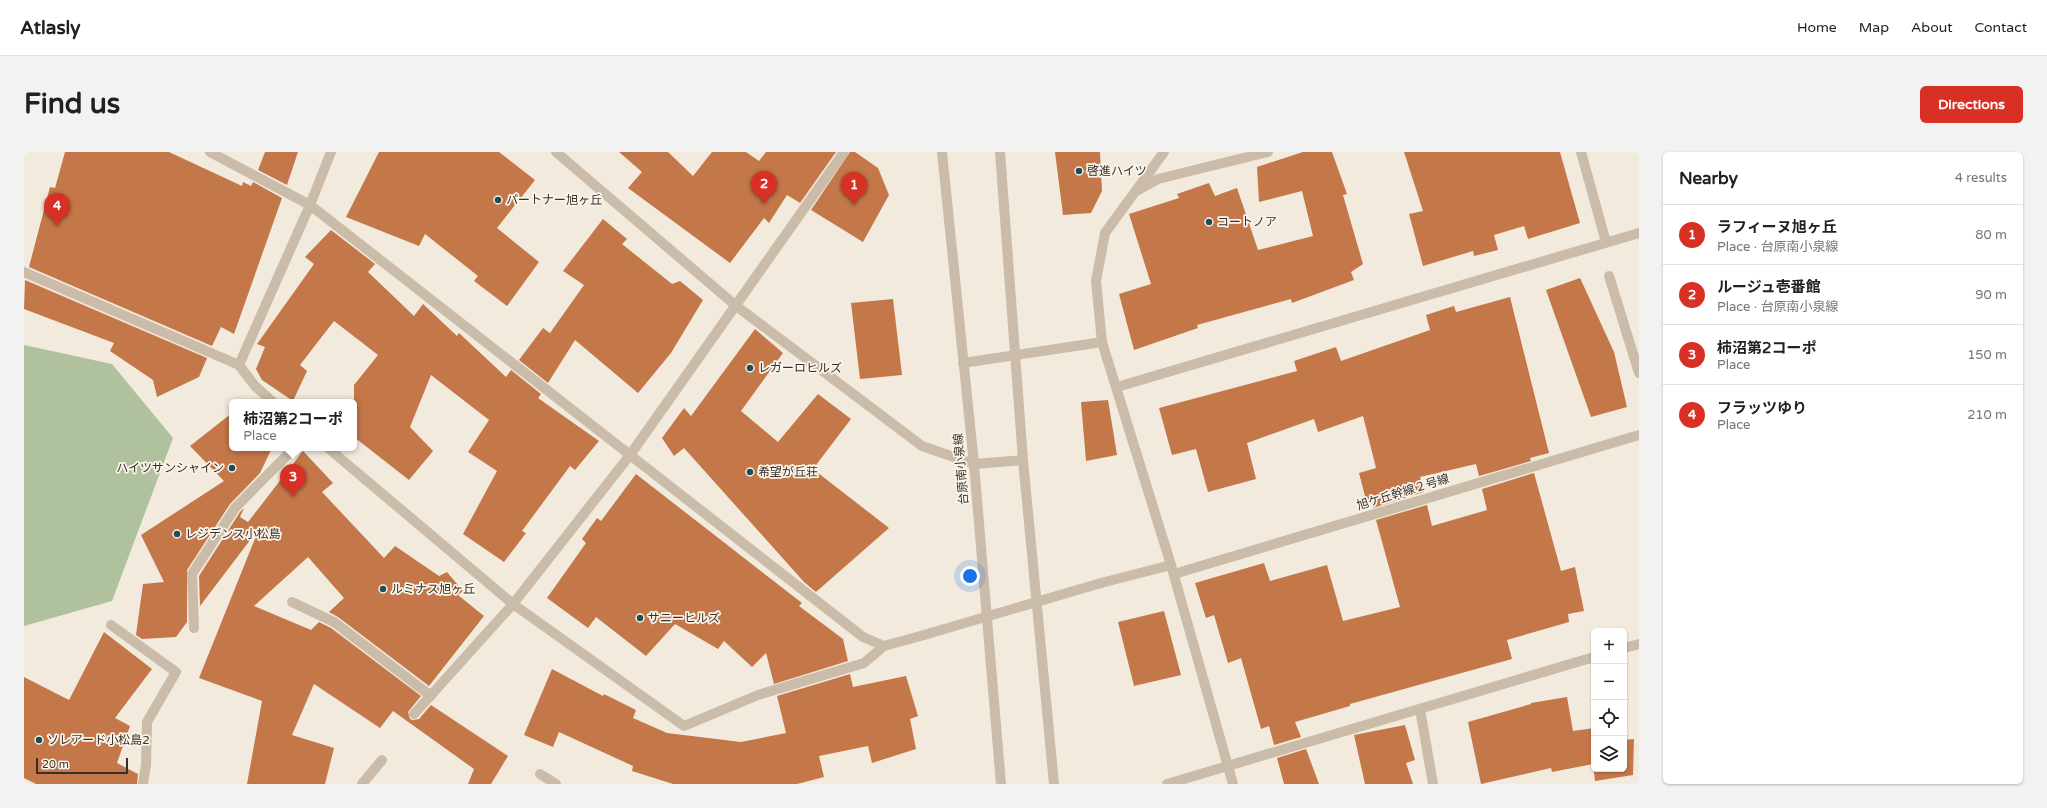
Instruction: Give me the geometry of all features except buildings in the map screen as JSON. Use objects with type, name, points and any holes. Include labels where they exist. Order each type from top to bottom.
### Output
[{"type":"street","points":[[210,152],[310,205],[864,636],[884,646],[864,663],[758,695],[684,726],[513,604],[332,451]]},
{"type":"street","points":[[239,365],[310,205],[331,152]]},
{"type":"street","points":[[556,152],[735,305],[922,446],[974,464],[1024,460]]},
{"type":"street","points":[[414,714],[513,604],[630,455],[844,152]]},
{"type":"street","name":"台原南小泉線","points":[[942,152],[974,464],[1001,784]]},
{"type":"street","points":[[1000,152],[1015,355],[1054,784]]},
{"type":"street","points":[[1164,152],[1132,193],[1105,233],[1096,281],[1102,342],[1118,387],[1172,569],[1233,784]]},
{"type":"street","points":[[1132,193],[1158,180],[1268,152]]},
{"type":"street","points":[[1580,152],[1606,242]]},
{"type":"street","points":[[1118,387],[1639,233]]},
{"type":"street","points":[[24,272],[239,365],[255,386],[270,399]]},
{"type":"street","points":[[1609,276],[1639,373]]},
{"type":"street","points":[[963,363],[1102,342]]},
{"type":"street","name":"旭ケ丘幹線２号線","points":[[884,646],[1101,583],[1172,569],[1639,435]]},
{"type":"street","points":[[194,628],[192,574],[235,508],[291,451]]},
{"type":"street","points":[[292,602],[334,622],[431,696]]},
{"type":"street","points":[[111,625],[176,672],[147,722],[146,765],[143,784]]},
{"type":"street","points":[[1627,647],[1639,644]]},
{"type":"street","points":[[1167,784],[1591,659]]},
{"type":"street","points":[[1420,709],[1433,784]]},
{"type":"street","points":[[362,784],[382,760]]},
{"type":"street","points":[[540,774],[556,784]]},
{"type":"green space","points":[[24,345],[112,364],[173,438],[112,601],[24,626]]},
{"type":"place","name":"啓進ハイツ","points":[[1079,171]]},
{"type":"place","name":"パートナー旭ヶ丘","points":[[498,200]]},
{"type":"place","name":"ルージュ壱番館","points":[[764,204]]},
{"type":"place","name":"ラフィーヌ旭ヶ丘","points":[[854,205]]},
{"type":"place","name":"コートノア","points":[[1209,222]]},
{"type":"place","name":"フラッツゆり","points":[[57,226]]},
{"type":"place","name":"レガーロヒルズ","points":[[750,368]]},
{"type":"place","name":"ハイツサンシャイン","points":[[232,468]]},
{"type":"place","name":"希望が丘荘","points":[[750,472]]},
{"type":"place","name":"柿沼第2コーポ","points":[[293,497]]},
{"type":"place","name":"レジデンス小松島","points":[[177,534]]},
{"type":"place","name":"ルミナス旭ヶ丘","points":[[383,589]]},
{"type":"place","name":"サニーヒルズ","points":[[640,618]]},
{"type":"place","name":"ソレアード小松島2","points":[[39,740]]}]
